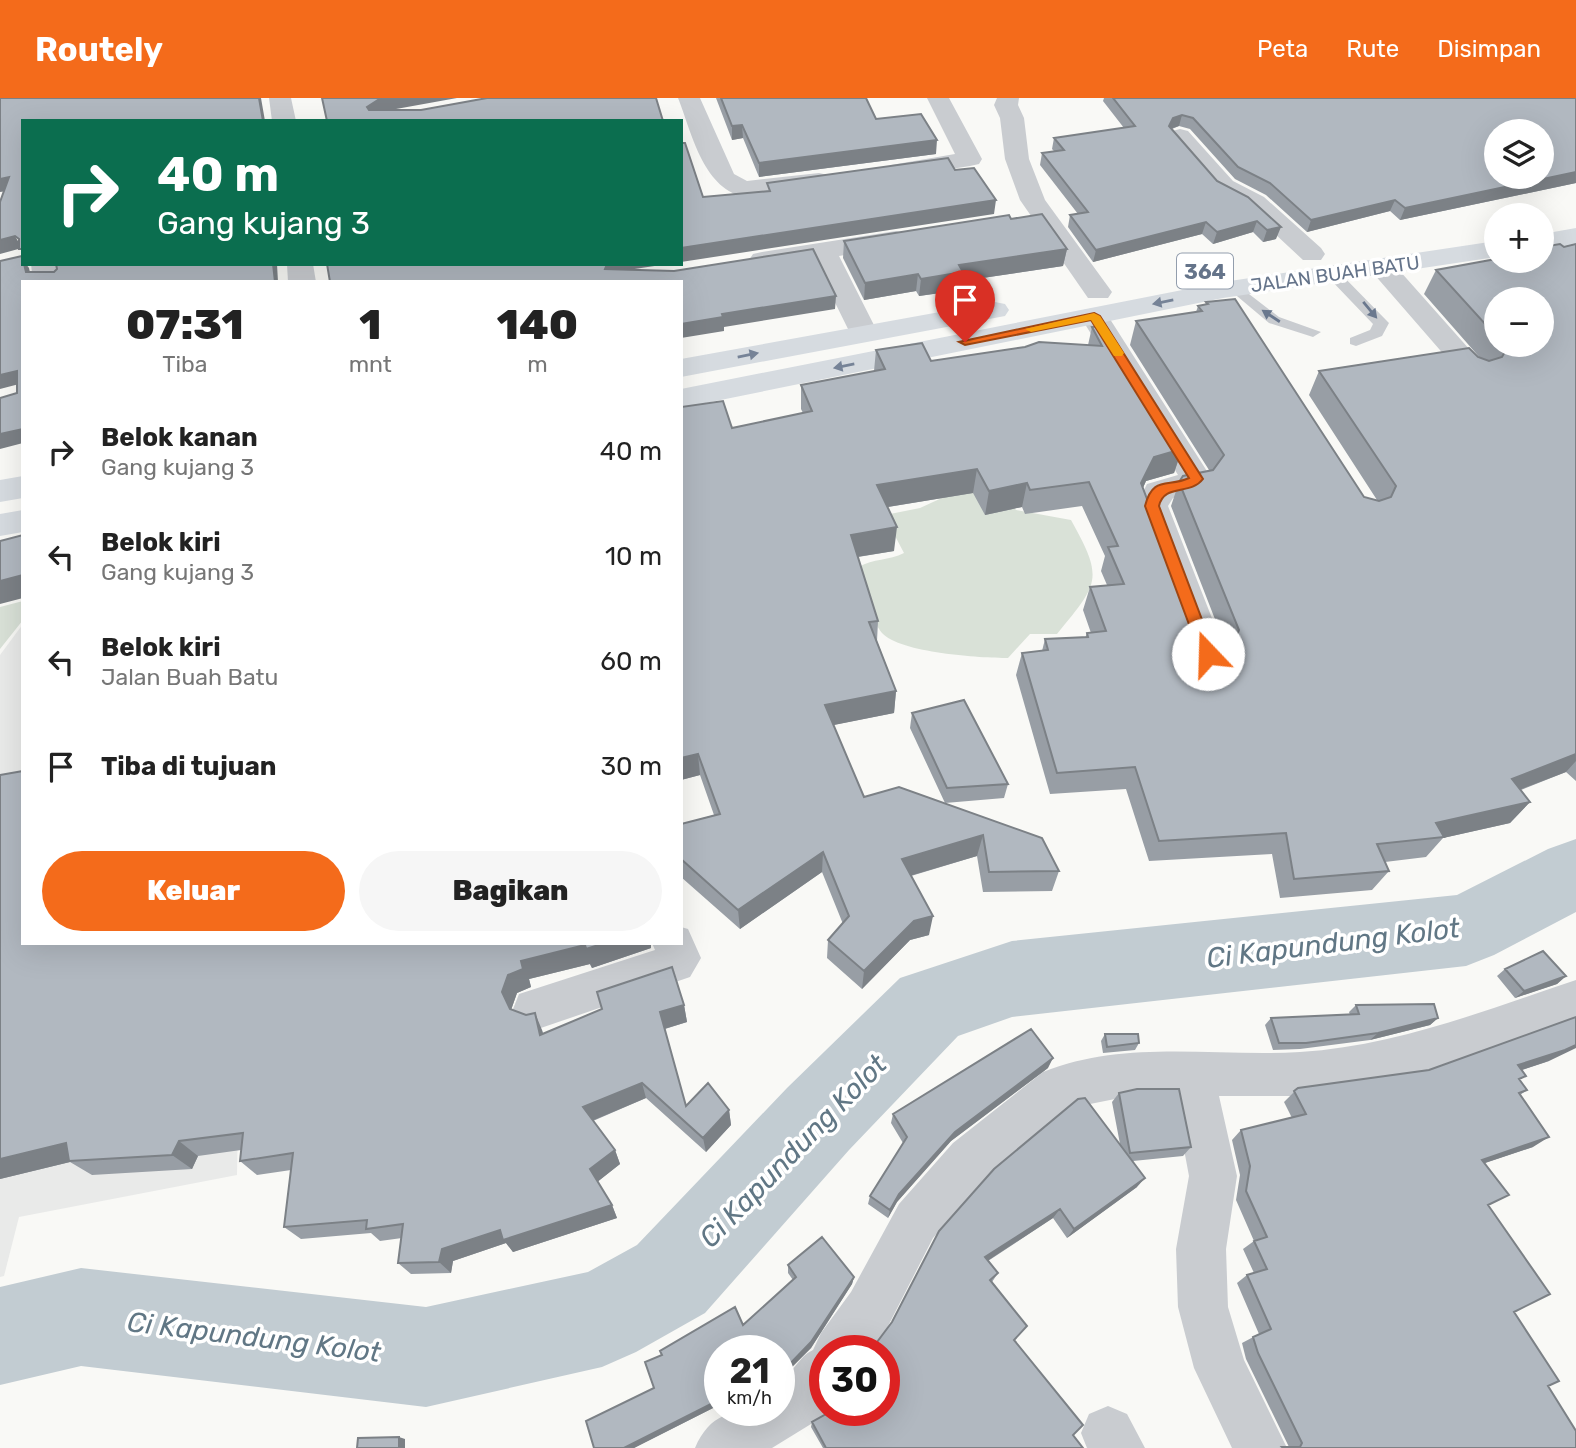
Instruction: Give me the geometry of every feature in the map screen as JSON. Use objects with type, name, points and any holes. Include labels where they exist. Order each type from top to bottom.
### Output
[{"type":"main road","points":[[1554,216],[1576,212]]},
{"type":"main road","name":"JALAN BUAH BATU","points":[[683,399],[1312,254],[1484,227]]},
{"type":"main road","points":[[1554,240],[1576,236]]},
{"type":"main road","name":"JALAN BUAH BATU","points":[[683,368],[864,332],[1229,289],[1484,251]]},
{"type":"main road","points":[[1312,254],[1334,274]]},
{"type":"main road","points":[[0,491],[21,487]]},
{"type":"main road","points":[[0,525],[21,521]]},
{"type":"street","points":[[279,98],[284,119]]},
{"type":"street","points":[[695,98],[689,98],[724,178],[732,185],[743,189],[839,177]]},
{"type":"street","points":[[881,172],[970,159],[938,98]]},
{"type":"street","points":[[1016,104],[1017,159],[1033,200],[1031,218],[1096,304],[1196,479],[1191,484],[1163,488],[1155,494],[1152,506],[1208,654]]},
{"type":"street","points":[[1180,136],[1224,186],[1255,202],[1312,254]]},
{"type":"street","points":[[742,263],[927,234]]},
{"type":"street","points":[[823,251],[864,332]]},
{"type":"street","points":[[1382,267],[1476,374]]},
{"type":"street","points":[[1229,289],[1261,346]]},
{"type":"street","points":[[535,1009],[675,963],[680,958],[674,945]]},
{"type":"street","points":[[851,1335],[869,1310],[916,1221],[970,1160],[1059,1088],[1130,1074],[1301,1074],[1415,1056],[1576,1000]]},
{"type":"street","points":[[1192,1074],[1213,1176],[1201,1249],[1203,1307],[1220,1368],[1260,1448]]},
{"type":"street","points":[[722,1448],[805,1397],[809,1392]]},
{"type":"lane","points":[[1334,274],[1381,323],[1377,333],[1356,341]]},
{"type":"lane","points":[[1229,289],[1274,320],[1313,332]]},
{"type":"shaded area","points":[[957,491],[1004,495],[1016,510],[1071,520],[1089,556],[1092,580],[1089,591],[1071,617],[1057,634],[1030,634],[1008,658],[942,653],[891,640],[878,627],[865,592],[859,567],[904,553],[894,534],[890,514],[920,508]]},
{"type":"shaded area","points":[[21,602],[21,623],[0,649],[0,607]]},
{"type":"shaded area","points":[[21,627],[21,945],[241,945],[237,1175],[19,1217],[4,1276],[0,1277],[0,655]]},
{"type":"building","points":[[0,98],[259,98],[263,119],[21,119],[21,249],[19,239],[15,236],[0,240],[0,202],[9,177],[0,179]]},
{"type":"building","points":[[322,98],[381,98],[367,107],[369,110],[421,110],[487,98],[656,98],[662,119],[327,119]]},
{"type":"building","points":[[721,98],[866,98],[876,119],[921,114],[937,140],[759,163],[742,125],[732,126]]},
{"type":"building","points":[[1113,98],[1576,98],[1576,172],[1554,177],[1554,119],[1484,119],[1484,189],[1495,189],[1405,208],[1395,200],[1311,220],[1270,183],[1238,167],[1193,118],[1182,115],[1173,118],[1169,126],[1217,181],[1248,197],[1281,227],[1267,230],[1257,221],[1217,232],[1206,222],[1096,250],[1070,215],[1088,212],[1042,153],[1064,150],[1054,138],[1135,126]]},
{"type":"building","points":[[683,143],[703,197],[770,191],[767,183],[948,158],[955,170],[974,168],[996,200],[683,248]]},
{"type":"building","points":[[1042,214],[1067,249],[959,265],[963,272],[921,279],[918,274],[865,283],[844,241],[1009,215],[1011,219]]},
{"type":"building","points":[[1560,244],[1564,247],[1576,244],[1576,754],[1512,779],[1530,802],[1436,823],[1444,837],[1377,844],[1389,871],[1294,879],[1286,833],[1159,841],[1135,767],[1057,773],[1022,653],[1048,650],[1045,639],[1088,637],[1087,633],[1106,631],[1090,587],[1124,584],[1108,547],[1118,546],[1089,482],[1030,490],[1027,483],[989,491],[977,469],[877,485],[897,527],[851,535],[878,621],[869,622],[896,691],[825,705],[864,797],[899,787],[1042,838],[1059,871],[989,872],[983,835],[902,859],[933,916],[914,921],[864,971],[828,940],[849,916],[823,852],[738,910],[683,861],[683,823],[720,814],[698,754],[683,758],[683,407],[723,401],[732,428],[812,411],[801,385],[885,369],[876,350],[922,343],[931,361],[1025,347],[1039,342],[1102,346],[1092,327],[1104,326],[1182,449],[1154,457],[1141,483],[1197,632],[1204,644],[1219,648],[1234,642],[1239,630],[1179,482],[1183,476],[1213,470],[1224,455],[1136,321],[1202,311],[1198,306],[1208,304],[1206,302],[1235,299],[1364,497],[1379,501],[1391,497],[1396,486],[1319,371],[1469,348],[1478,357],[1489,361],[1502,357],[1554,357],[1554,287],[1484,287],[1484,323],[1436,270],[1484,261],[1484,273],[1554,273],[1554,245]]},
{"type":"building","points":[[813,249],[836,296],[722,314],[723,317],[683,324],[683,280],[330,280],[327,266],[606,266],[605,269],[674,271]]},
{"type":"building","points":[[21,256],[21,266],[24,266],[26,272],[54,272],[56,266],[273,266],[275,280],[21,280],[21,429],[0,434],[0,398],[17,393],[17,371],[0,375],[0,261]]},
{"type":"building","points":[[21,536],[21,576],[0,581],[0,541]]},
{"type":"building","points":[[964,700],[1008,784],[947,788],[912,713]]},
{"type":"building","points":[[21,771],[21,945],[585,945],[521,961],[523,969],[508,975],[502,992],[510,1009],[526,1015],[535,1013],[540,1035],[602,1009],[597,992],[672,967],[684,1005],[660,1012],[686,1106],[708,1083],[729,1110],[703,1138],[642,1083],[583,1107],[615,1150],[590,1169],[612,1205],[503,1240],[500,1230],[442,1249],[439,1262],[398,1263],[403,1224],[366,1229],[367,1220],[284,1227],[293,1153],[240,1161],[243,1133],[179,1141],[172,1155],[69,1161],[66,1143],[0,1159],[0,775]]},
{"type":"building","points":[[1543,951],[1566,976],[1524,991],[1505,969]]},
{"type":"building","points":[[1434,1004],[1438,1018],[1378,1033],[1306,1043],[1279,1043],[1271,1018],[1359,1014],[1356,1005]]},
{"type":"building","points":[[1576,1017],[1576,1045],[1518,1065],[1526,1076],[1519,1079],[1527,1090],[1519,1093],[1549,1137],[1482,1160],[1509,1195],[1488,1205],[1550,1294],[1514,1312],[1559,1381],[1548,1386],[1576,1431],[1576,1448],[1283,1448],[1300,1447],[1302,1443],[1258,1353],[1253,1337],[1271,1329],[1247,1275],[1267,1269],[1254,1241],[1267,1237],[1246,1191],[1250,1166],[1241,1130],[1306,1114],[1294,1091],[1298,1088],[1429,1070]]},
{"type":"building","points":[[1031,1029],[1053,1058],[955,1132],[899,1194],[890,1210],[870,1196],[907,1137],[893,1114]]},
{"type":"building","points":[[1105,1034],[1138,1034],[1139,1043],[1107,1047]]},
{"type":"building","points":[[1137,1089],[1179,1089],[1191,1147],[1130,1153],[1119,1093]]},
{"type":"building","points":[[1085,1098],[1145,1178],[1074,1229],[1060,1209],[985,1257],[998,1273],[990,1280],[1027,1326],[1014,1340],[1083,1425],[1073,1435],[1083,1448],[826,1448],[814,1426],[900,1426],[900,1335],[882,1335],[892,1322],[939,1231],[994,1169],[1078,1099]]},
{"type":"building","points":[[822,1237],[854,1277],[816,1335],[809,1335],[809,1344],[795,1359],[795,1335],[704,1335],[704,1408],[624,1448],[594,1448],[586,1421],[654,1388],[645,1362],[662,1355],[660,1351],[735,1307],[743,1325],[796,1277],[788,1265]]},
{"type":"building","points":[[399,1437],[399,1448],[357,1448],[358,1438]]},
{"type":"waterway","name":"Ci Kapundung Kolot","points":[[0,1336],[81,1317],[426,1357],[602,1318],[671,1279],[818,1119],[930,1006],[1012,979],[1466,930],[1576,873]]},
{"type":"slow traffic","points":[[1031,329],[1094,316],[1118,353]]},
{"type":"route","points":[[965,342],[1094,316],[1196,479],[1196,482],[1191,484],[1163,488],[1155,494],[1152,506],[1208,654]]}]
